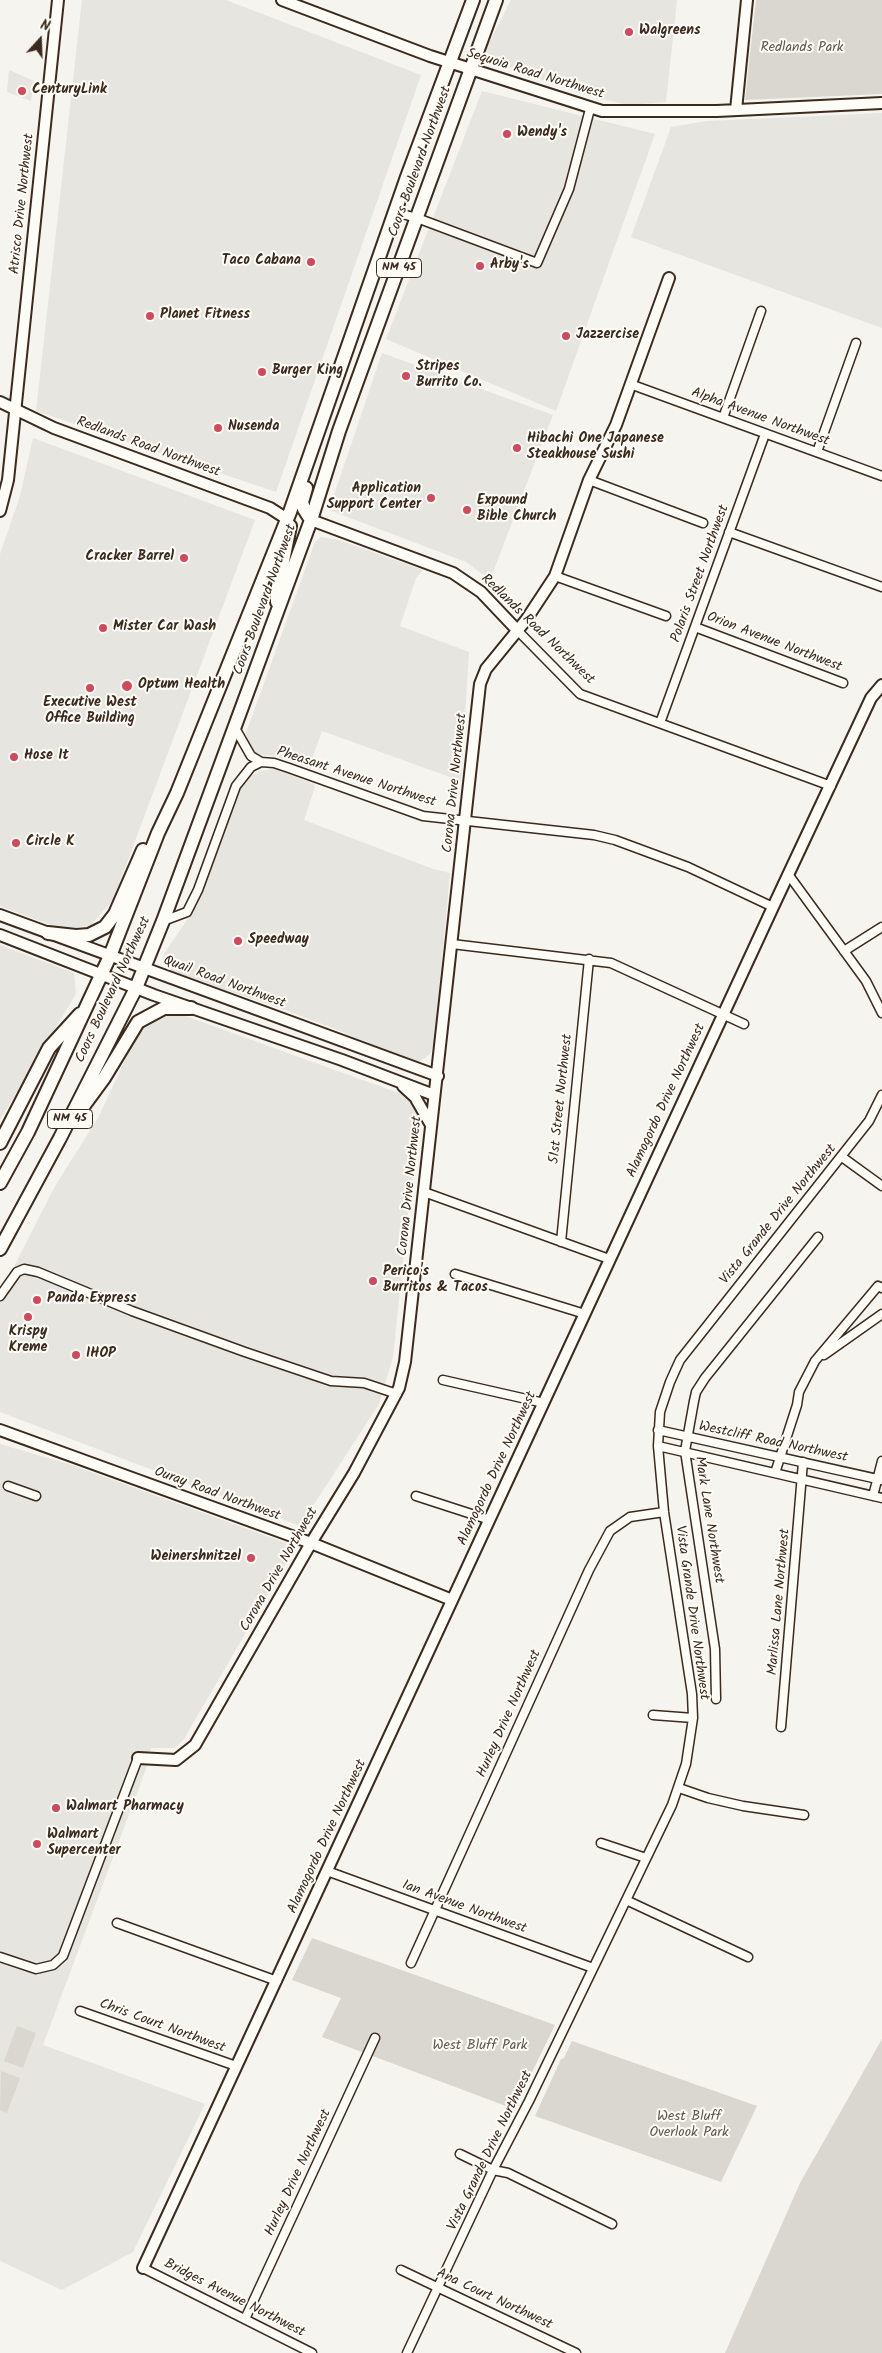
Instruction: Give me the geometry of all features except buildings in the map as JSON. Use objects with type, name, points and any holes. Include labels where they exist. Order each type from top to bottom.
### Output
[{"type":"main road","name":"Coors Boulevard Northwest","points":[[0,1183],[28,1132],[110,956],[158,833],[177,793],[287,519],[395,212],[473,0]]},
{"type":"main road","name":"Coors Boulevard Northwest","points":[[0,1249],[60,1138],[136,988],[163,921],[278,612],[311,520],[339,431],[496,0]]},
{"type":"main road","points":[[311,520],[302,502],[318,452],[319,430]]},
{"type":"main road","points":[[278,612],[277,591],[290,526],[287,519]]},
{"type":"main road","points":[[48,933],[76,936],[90,935],[105,927],[115,914],[142,851],[158,833]]},
{"type":"main road","points":[[0,1143],[49,1048],[87,1007]]},
{"type":"main road","points":[[60,1138],[104,1078],[138,1022],[164,1008],[191,1008]]},
{"type":"street","name":"Atrisco Drive Northwest","points":[[0,511],[8,480],[58,0]]},
{"type":"street","name":"Sequoia Road Northwest","points":[[282,0],[450,63],[590,109],[650,112],[882,103]]},
{"type":"street","points":[[736,110],[748,0]]},
{"type":"street","points":[[395,212],[417,218],[537,263],[569,189],[590,109]]},
{"type":"street","name":"Corona Drive Northwest","points":[[0,1957],[36,1969],[53,1965],[63,1956],[138,1758],[176,1760],[195,1746],[311,1543],[354,1473],[397,1394],[405,1362],[480,684],[486,669],[517,630],[555,576],[590,480],[616,425],[669,278]]},
{"type":"street","points":[[723,418],[761,311]]},
{"type":"street","points":[[817,452],[856,343]]},
{"type":"street","name":"Alpha Avenue Northwest","points":[[630,384],[882,476]]},
{"type":"street","name":"Redlands Road Northwest","points":[[0,402],[54,428],[270,508],[287,519]]},
{"type":"street","name":"Polaris Street Northwest","points":[[660,723],[765,434]]},
{"type":"street","points":[[590,480],[703,522]]},
{"type":"street","name":"Redlands Road Northwest","points":[[311,520],[453,574],[481,592],[580,694],[831,786]]},
{"type":"street","points":[[729,532],[882,587]]},
{"type":"street","points":[[555,576],[666,616]]},
{"type":"street","name":"Orion Avenue Northwest","points":[[695,627],[843,683]]},
{"type":"street","name":"Alamogordo Drive Northwest","points":[[143,2268],[773,906],[871,698],[882,685]]},
{"type":"street","name":"Pheasant Avenue Northwest","points":[[235,728],[251,756],[261,762],[274,762],[423,816],[594,835],[616,840],[688,867],[773,906]]},
{"type":"street","points":[[163,921],[187,912],[198,890],[236,786],[251,767],[261,762]]},
{"type":"street","points":[[788,874],[866,981],[882,1013]]},
{"type":"street","name":"Quail Road Northwest","points":[[0,915],[438,1076]]},
{"type":"street","points":[[844,951],[882,927]]},
{"type":"street","points":[[0,935],[136,988],[342,1060],[434,1095]]},
{"type":"street","points":[[452,944],[611,963],[744,1024]]},
{"type":"street","name":"51st Street Northwest","points":[[561,1242],[589,959]]},
{"type":"street","points":[[342,1060],[348,1044]]},
{"type":"street","points":[[399,1082],[415,1097],[432,1127]]},
{"type":"street","name":"Vista Grande Drive Northwest","points":[[407,2353],[493,2170],[529,2101],[646,1858],[679,1788],[686,1764],[693,1718],[692,1694],[664,1512],[658,1430],[664,1398],[680,1360],[842,1157],[869,1121],[882,1095]]},
{"type":"street","points":[[842,1157],[882,1186]]},
{"type":"street","points":[[424,1192],[609,1259]]},
{"type":"street","name":"Mark Lane Northwest","points":[[716,1699],[715,1649],[685,1451],[696,1392],[705,1378],[818,1237]]},
{"type":"street","points":[[0,1296],[12,1278],[24,1269],[38,1272],[132,1311],[331,1380],[364,1383],[397,1394]]},
{"type":"street","points":[[455,1274],[585,1314]]},
{"type":"street","points":[[775,1473],[797,1405],[799,1392],[815,1361],[880,1287]]},
{"type":"street","points":[[815,1361],[882,1314]]},
{"type":"street","points":[[443,1380],[544,1403]]},
{"type":"street","name":"Ouray Road Northwest","points":[[0,1430],[311,1543],[452,1600]]},
{"type":"street","name":"Westcliff Road Northwest","points":[[658,1430],[880,1479]]},
{"type":"street","name":"Westcliff Road Northwest","points":[[658,1446],[882,1498]]},
{"type":"street","name":"Marlissa Lane Northwest","points":[[782,1727],[803,1462]]},
{"type":"street","points":[[873,1496],[880,1479],[882,1462]]},
{"type":"street","points":[[8,1486],[36,1496]]},
{"type":"street","points":[[416,1496],[490,1520]]},
{"type":"street","name":"Hurley Drive Northwest","points":[[411,1963],[589,1570],[610,1531],[630,1517],[664,1512]]},
{"type":"street","points":[[653,1715],[693,1718]]},
{"type":"street","points":[[679,1788],[708,1798],[742,1806],[804,1815]]},
{"type":"street","points":[[601,1844],[646,1858]]},
{"type":"street","name":"Ian Avenue Northwest","points":[[327,1871],[593,1968]]},
{"type":"street","points":[[626,1900],[748,1957]]},
{"type":"street","points":[[117,1923],[276,1981]]},
{"type":"street","name":"Chris Court Northwest","points":[[80,2011],[236,2066]]},
{"type":"street","name":"Hurley Drive Northwest","points":[[246,2318],[375,2038]]},
{"type":"street","points":[[460,2154],[493,2170],[508,2173],[612,2224]]},
{"type":"street","name":"Bridges Avenue Northwest","points":[[143,2268],[246,2318],[312,2353]]},
{"type":"street","name":"Ana Court Northwest","points":[[401,2270],[576,2353]]},
{"type":"shaded area","points":[[82,0],[226,0],[421,75],[276,492],[36,411]]},
{"type":"shaded area","points":[[511,0],[677,0],[666,102],[628,105],[578,93],[491,60],[486,49]]},
{"type":"shaded area","points":[[9,70],[34,81],[31,101],[7,92]]},
{"type":"shaded area","points":[[482,91],[655,134],[556,411],[386,339]]},
{"type":"shaded area","points":[[882,113],[882,328],[631,237],[671,127],[707,121]]},
{"type":"shaded area","points":[[382,353],[553,415],[490,580],[466,562],[329,510]]},
{"type":"shaded area","points":[[33,438],[255,520],[113,900],[90,926],[59,928],[0,906],[0,554],[20,496]]},
{"type":"shaded area","points":[[321,537],[339,540],[423,570],[416,578],[400,626],[469,652],[461,781],[322,731],[309,767],[276,756],[256,753],[249,746],[246,733],[315,542]]},
{"type":"shaded area","points":[[274,769],[314,784],[315,787],[304,820],[433,869],[450,873],[434,1043],[430,1054],[419,1062],[356,1040],[343,1032],[277,1007],[177,974],[169,970],[163,963],[164,954],[197,905],[237,791],[249,777],[259,771]]},
{"type":"shaded area","points":[[0,945],[74,973],[76,994],[0,1120]]},
{"type":"shaded area","points":[[166,1013],[177,1013],[407,1096],[414,1103],[418,1118],[393,1357],[379,1404],[300,1526],[0,1412],[0,1294],[55,1186],[98,1118],[134,1041],[143,1028],[156,1017]]},
{"type":"shaded area","points":[[0,1444],[69,1464],[286,1543],[292,1553],[184,1739],[175,1748],[151,1748],[146,1769],[43,2045],[205,2104],[133,2252],[62,2290],[0,2261]]},
{"type":"green space","name":"Redlands Park","points":[[756,0],[882,0],[882,94],[745,100]]},
{"type":"green space","name":"West Bluff Park","points":[[312,1938],[555,2025],[514,2109],[322,2037],[341,1998],[292,1980]]},
{"type":"green space","points":[[17,2026],[36,2033],[23,2068],[4,2061]]},
{"type":"green space","points":[[882,2039],[882,2353],[725,2353],[800,2183]]},
{"type":"green space","name":"West Bluff Overlook Park","points":[[572,2041],[757,2106],[721,2182],[535,2116],[561,2059],[564,2058]]},
{"type":"green space","points":[[1,2071],[20,2078],[7,2113],[0,2110]]},
{"type":"place","name":"Walgreens","points":[[629,32]]},
{"type":"place","name":"CenturyLink","points":[[22,91]]},
{"type":"place","name":"Wendy's","points":[[507,134]]},
{"type":"place","name":"Taco Cabana","points":[[311,262]]},
{"type":"place","name":"Arby's","points":[[480,266]]},
{"type":"place","name":"Planet Fitness","points":[[150,316]]},
{"type":"place","name":"Jazzercise","points":[[566,336]]},
{"type":"place","name":"Burger King","points":[[262,372]]},
{"type":"place","name":"Stripes Burrito Co.","points":[[406,376]]},
{"type":"place","name":"Nusenda","points":[[218,428]]},
{"type":"place","name":"Hibachi One Japanese Steakhouse Sushi","points":[[517,448]]},
{"type":"place","name":"Application Support Center","points":[[431,498]]},
{"type":"place","name":"Expound Bible Church","points":[[467,510]]},
{"type":"place","name":"Cracker Barrel","points":[[184,558]]},
{"type":"place","name":"Mister Car Wash","points":[[103,628]]},
{"type":"place","name":"Optum Health","points":[[127,686]]},
{"type":"place","name":"Executive West Office Building","points":[[90,688]]},
{"type":"place","name":"Hose It","points":[[14,757]]},
{"type":"place","name":"Circle K","points":[[16,843]]},
{"type":"place","name":"Speedway","points":[[238,941]]},
{"type":"place","name":"Perico's Burritos & Tacos","points":[[373,1281]]},
{"type":"place","name":"Panda Express","points":[[37,1300]]},
{"type":"place","name":"Krispy Kreme","points":[[28,1317]]},
{"type":"place","name":"IHOP","points":[[76,1355]]},
{"type":"place","name":"Weinershnitzel","points":[[251,1558]]},
{"type":"place","name":"Walmart Pharmacy","points":[[56,1808]]},
{"type":"place","name":"Walmart Supercenter","points":[[37,1844]]}]
